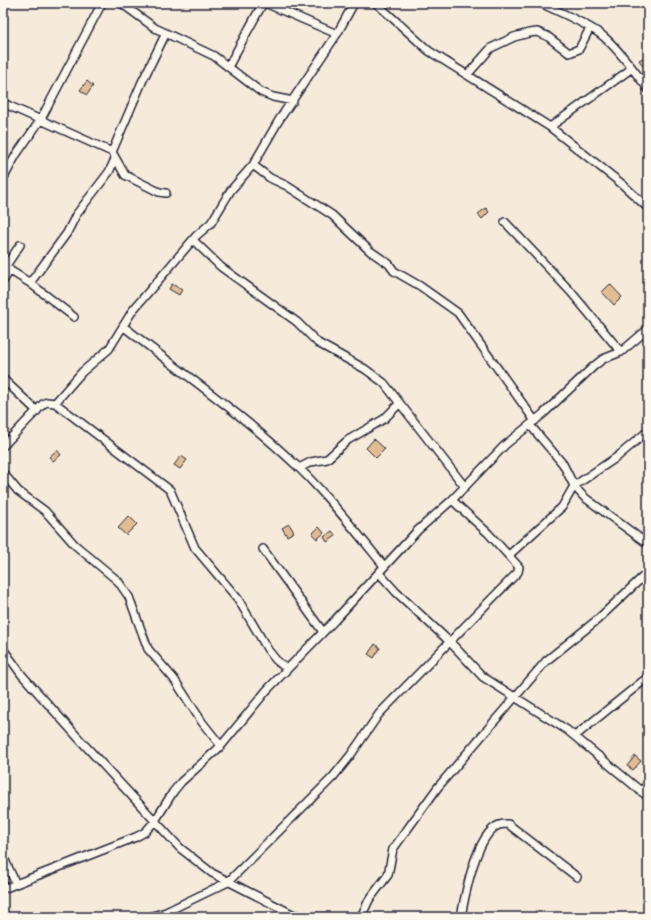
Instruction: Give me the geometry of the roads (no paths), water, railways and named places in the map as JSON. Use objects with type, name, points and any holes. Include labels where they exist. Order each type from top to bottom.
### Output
[{"type":"street","points":[[3,179],[16,155],[41,119],[102,3]]},
{"type":"street","points":[[121,3],[144,22],[214,56],[261,92],[273,97],[293,101]]},
{"type":"street","points":[[228,67],[264,3],[337,34]]},
{"type":"street","points":[[55,403],[82,372],[109,349],[133,310],[193,240],[211,223],[231,190],[253,165],[273,134],[279,120],[337,34],[354,3]]},
{"type":"street","points":[[376,3],[429,51],[468,74],[550,127],[622,184],[648,208]]},
{"type":"street","points":[[540,3],[600,34],[614,47],[648,89]]},
{"type":"street","points":[[468,74],[491,48],[514,37],[537,32],[547,36],[569,53],[579,49],[590,28]]},
{"type":"street","points":[[30,283],[67,233],[80,210],[109,172],[142,82],[166,32]]},
{"type":"street","points":[[550,127],[631,69]]},
{"type":"street","points":[[3,103],[41,119],[114,156],[126,175],[159,192],[166,193]]},
{"type":"street","points":[[253,165],[270,178],[288,186],[332,215],[370,250],[389,264],[394,271],[420,286],[458,313],[532,423],[563,464],[574,486],[596,507],[648,544]]},
{"type":"street","points":[[505,222],[571,292],[621,352]]},
{"type":"street","points":[[193,240],[221,267],[298,322],[318,343],[365,369],[384,383],[465,488]]},
{"type":"street","points":[[3,281],[6,268],[20,245]]},
{"type":"street","points":[[6,268],[30,283],[74,317]]},
{"type":"street","points":[[122,326],[176,368],[222,400],[299,468],[384,566]]},
{"type":"street","points":[[3,889],[136,837],[145,832],[155,821],[172,792],[221,746],[267,690],[379,573],[413,535],[465,488],[505,445],[532,423],[603,359],[621,352],[648,329]]},
{"type":"street","points":[[3,379],[36,411]]},
{"type":"street","points":[[3,446],[36,411],[48,402],[55,403],[170,490],[196,548],[238,599],[268,650],[287,669]]},
{"type":"street","points":[[299,468],[311,462],[327,459],[348,440],[384,419],[399,404]]},
{"type":"street","points":[[509,555],[562,507],[574,486],[617,457],[648,431]]},
{"type":"street","points":[[3,473],[18,491],[45,512],[75,545],[122,586],[129,597],[148,648],[174,679],[202,722],[221,746]]},
{"type":"street","points":[[149,917],[166,912],[228,882],[333,777],[350,756],[379,714],[408,682],[450,642],[518,572],[519,567],[509,555],[452,500]]},
{"type":"street","points":[[263,549],[323,632]]},
{"type":"street","points":[[360,917],[371,897],[388,874],[393,849],[438,787],[546,661],[597,620],[648,572]]},
{"type":"street","points":[[379,573],[400,596],[450,642],[474,669],[499,688],[574,736],[648,797]]},
{"type":"street","points":[[3,649],[22,675],[155,821],[194,861],[228,882],[294,915],[303,917],[325,917]]},
{"type":"street","points":[[574,736],[617,700],[646,682]]},
{"type":"street","points":[[640,791],[648,785]]},
{"type":"street","points":[[461,917],[469,876],[485,836],[499,825],[508,824],[576,876]]},
{"type":"street","points":[[3,856],[16,884]]}]
